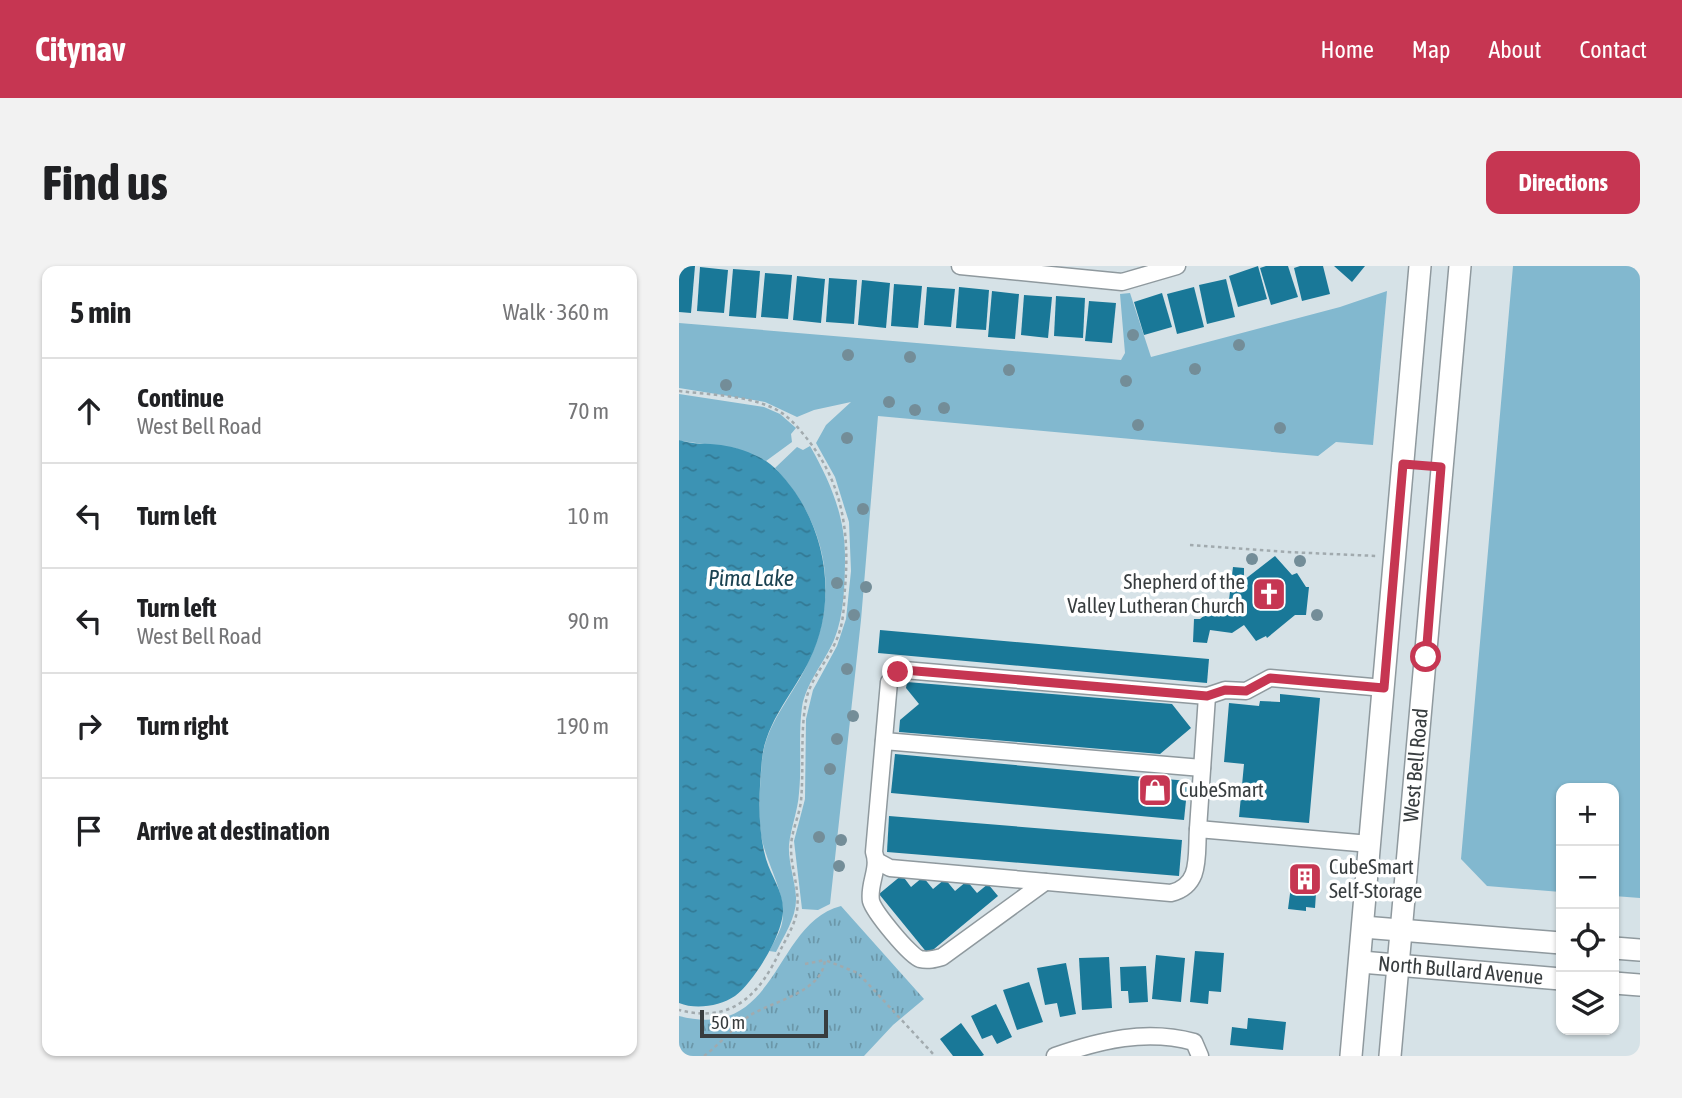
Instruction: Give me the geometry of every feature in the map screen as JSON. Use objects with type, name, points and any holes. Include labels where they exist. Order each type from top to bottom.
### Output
[{"type":"main road","name":"West Bell Road","points":[[1351,1056],[1420,266]]},
{"type":"main road","name":"West Bell Road","points":[[1390,1056],[1460,266]]},
{"type":"main road","points":[[1403,464],[1441,467]]},
{"type":"main road","name":"North Bullard Avenue","points":[[1363,927],[1556,943]]},
{"type":"main road","points":[[1619,948],[1640,950]]},
{"type":"main road","name":"North Bullard Avenue","points":[[1361,962],[1556,979]]},
{"type":"main road","points":[[1619,983],[1640,985]]},
{"type":"street","points":[[960,266],[1122,282],[1177,266]]},
{"type":"street","points":[[1045,882],[942,957],[932,960],[918,959],[908,951],[874,908],[871,899],[877,861],[874,852],[889,682],[898,672],[904,670],[1207,696],[1225,690],[1246,691],[1270,678],[1384,688]]},
{"type":"street","points":[[877,861],[890,869],[1171,892],[1181,890],[1190,884],[1195,873],[1207,696]]},
{"type":"street","points":[[884,741],[1202,768]]},
{"type":"street","points":[[1198,829],[1370,844]]},
{"type":"street","points":[[1055,1056],[1096,1042],[1150,1036],[1177,1037],[1197,1049]]},
{"type":"path","points":[[679,391],[756,403],[773,408],[788,417],[813,446],[834,486],[845,524],[848,559],[840,633],[806,699],[801,801],[791,849],[798,901],[795,919],[768,977],[748,998],[715,1012],[679,1010]]},
{"type":"path","points":[[1190,544],[1377,556]]},
{"type":"path","points":[[704,1056],[751,1015],[791,997],[817,979],[825,960]]},
{"type":"path","points":[[805,964],[825,960],[858,973],[935,1056]]},
{"type":"green space","points":[[1513,266],[1640,266],[1640,898],[1619,896],[1619,783],[1556,783],[1556,892],[1487,886],[1461,859]]},
{"type":"green space","points":[[1387,291],[1373,445],[1336,442],[1318,456],[878,416],[861,620],[830,904],[818,910],[802,909],[794,841],[805,799],[806,719],[813,690],[837,646],[846,619],[851,571],[849,522],[835,477],[816,443],[826,425],[851,402],[814,410],[797,417],[765,402],[679,388],[679,323],[1121,360],[1125,353],[1120,294],[1130,293],[1151,357],[1340,307]]},
{"type":"green space","points":[[679,394],[764,407],[780,414],[796,428],[791,434],[792,442],[766,461],[735,448],[681,441]]},
{"type":"green space","points":[[810,446],[824,472],[839,513],[845,556],[844,588],[837,631],[807,690],[802,707],[799,793],[789,845],[796,904],[776,952],[769,951],[781,927],[783,916],[780,893],[761,835],[759,807],[762,760],[773,724],[805,669],[816,643],[826,590],[818,538],[808,514],[775,468],[797,447],[803,450]]},
{"type":"green space","points":[[841,906],[924,999],[893,1025],[864,1056],[679,1056],[679,1016],[712,1019],[737,1012],[756,997],[801,934],[819,917]]},
{"type":"water","name":"Pima Lake","points":[[679,440],[721,445],[750,453],[766,461],[782,475],[806,511],[815,531],[825,573],[823,617],[818,638],[804,671],[775,719],[762,759],[761,835],[766,859],[781,896],[783,909],[779,931],[767,956],[743,989],[735,996],[708,1006],[679,1003]]},
{"type":"building","points":[[679,266],[695,266],[691,313],[679,312]]},
{"type":"building","points":[[1258,266],[1267,299],[1238,307],[1229,276]]},
{"type":"building","points":[[1288,266],[1298,297],[1271,305],[1260,268]]},
{"type":"building","points":[[1323,266],[1330,294],[1302,301],[1294,268]]},
{"type":"building","points":[[1334,266],[1365,266],[1352,282]]},
{"type":"building","points":[[700,267],[728,270],[724,313],[697,311]]},
{"type":"building","points":[[733,269],[760,271],[756,318],[729,316]]},
{"type":"building","points":[[765,273],[792,275],[788,319],[761,317]]},
{"type":"building","points":[[797,276],[825,279],[821,323],[793,320]]},
{"type":"building","points":[[829,278],[857,280],[854,324],[826,322]]},
{"type":"building","points":[[1226,279],[1235,317],[1207,324],[1199,285]]},
{"type":"building","points":[[862,280],[890,283],[886,328],[858,325]]},
{"type":"building","points":[[894,284],[922,286],[918,328],[891,326]]},
{"type":"building","points":[[927,287],[955,289],[951,327],[924,325]]},
{"type":"building","points":[[959,287],[989,290],[986,330],[956,328]]},
{"type":"building","points":[[1194,287],[1204,327],[1177,334],[1167,294]]},
{"type":"building","points":[[992,291],[1019,294],[1015,339],[988,337]]},
{"type":"building","points":[[1162,293],[1172,327],[1144,335],[1134,302]]},
{"type":"building","points":[[1024,295],[1052,297],[1048,338],[1021,335]]},
{"type":"building","points":[[1056,296],[1085,298],[1083,338],[1054,336]]},
{"type":"building","points":[[1089,301],[1116,303],[1112,343],[1085,341]]},
{"type":"building","name":"Shepherd of the Valley Lutheran Church","points":[[1275,556],[1292,575],[1297,573],[1306,587],[1309,587],[1306,615],[1295,615],[1267,638],[1266,636],[1256,641],[1244,625],[1232,633],[1210,630],[1207,643],[1193,642],[1194,619],[1200,619],[1223,600],[1229,600],[1233,567],[1244,568],[1244,580]]},
{"type":"building","points":[[880,630],[1209,659],[1207,683],[878,653]]},
{"type":"building","points":[[907,682],[1172,704],[1191,728],[1160,754],[899,732],[900,720],[919,704],[906,688]]},
{"type":"building","points":[[1280,694],[1320,698],[1309,823],[1239,817],[1244,764],[1224,762],[1229,703],[1259,706],[1260,701],[1280,702]]},
{"type":"building","points":[[895,754],[1188,781],[1184,820],[891,793]]},
{"type":"building","points":[[889,816],[1182,840],[1179,876],[887,852]]},
{"type":"building","name":"CubeSmart Self-Storage","points":[[1294,863],[1318,864],[1315,908],[1306,907],[1306,911],[1288,909]]},
{"type":"building","points":[[902,875],[911,887],[923,877],[933,889],[945,879],[955,891],[967,881],[977,893],[988,884],[998,896],[928,954],[879,894]]},
{"type":"building","points":[[1195,951],[1224,953],[1221,992],[1209,991],[1208,1004],[1190,1002]]},
{"type":"building","points":[[1156,955],[1185,958],[1181,1002],[1152,999]]},
{"type":"building","points":[[1109,957],[1112,1008],[1082,1010],[1079,958]]},
{"type":"building","points":[[1066,963],[1076,1014],[1060,1017],[1057,1003],[1045,1005],[1037,968]]},
{"type":"building","points":[[1146,966],[1148,1002],[1129,1003],[1128,991],[1121,991],[1120,967]]},
{"type":"building","points":[[1029,982],[1043,1022],[1017,1030],[1003,990]]},
{"type":"building","points":[[996,1004],[1012,1037],[997,1044],[992,1035],[982,1039],[971,1016]]},
{"type":"building","points":[[1248,1018],[1286,1022],[1283,1050],[1230,1045],[1232,1027],[1247,1029]]},
{"type":"building","points":[[961,1023],[984,1055],[953,1056],[940,1039]]},
{"type":"place","name":"Shepherd of the Valley Lutheran Church","points":[[1269,594]]},
{"type":"place","name":"CubeSmart","points":[[1155,790]]},
{"type":"place","name":"CubeSmart Self-Storage","points":[[1305,879]]},
{"type":"route","points":[[898,672],[904,670],[1207,696],[1225,690],[1246,691],[1270,678],[1384,688],[1403,464],[1441,467],[1426,657]]}]
